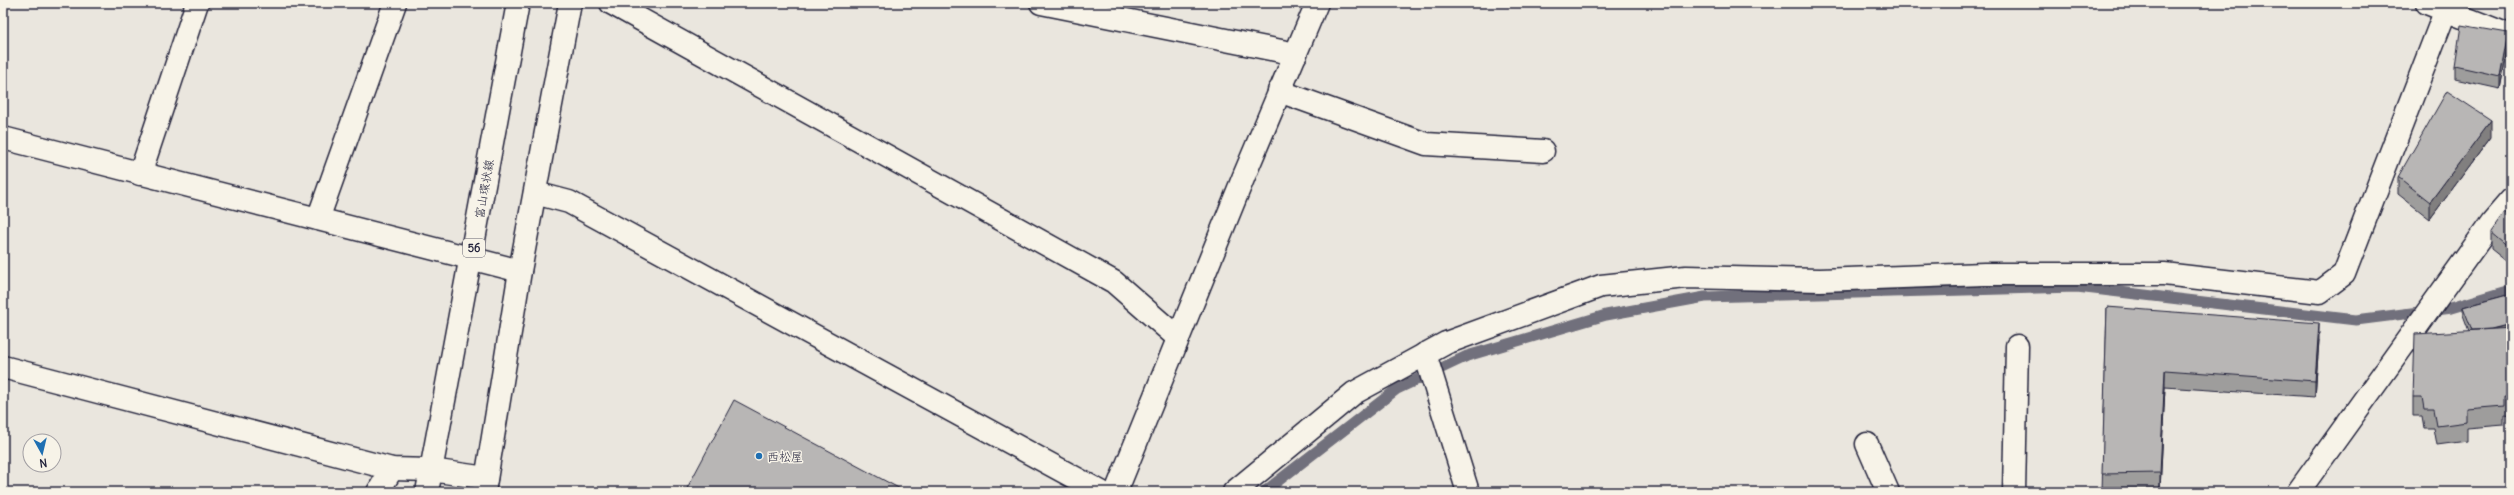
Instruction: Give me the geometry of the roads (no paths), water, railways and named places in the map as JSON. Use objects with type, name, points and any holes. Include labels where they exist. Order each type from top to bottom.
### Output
[{"type":"street","points":[[140,174],[196,3]]},
{"type":"street","points":[[318,219],[395,3]]},
{"type":"street","name":"富山環状線","points":[[427,492],[518,3]]},
{"type":"street","points":[[3,367],[392,469],[431,470],[485,485],[520,271],[570,3]]},
{"type":"street","points":[[611,3],[1114,282],[1178,338]]},
{"type":"street","points":[[1041,3],[1296,54]]},
{"type":"street","points":[[1116,492],[1279,91],[1317,3]]},
{"type":"street","points":[[1234,492],[1354,393],[1429,366],[1446,343],[1601,286],[1686,277],[1820,280],[1984,274],[2164,274],[2320,292],[2344,274],[2436,7],[2511,36]]},
{"type":"street","points":[[1279,91],[1426,144],[1543,151]]},
{"type":"street","points":[[3,138],[441,250],[471,260],[520,271]]},
{"type":"street","points":[[535,193],[569,202],[1101,492]]},
{"type":"street","points":[[2298,492],[2410,335],[2511,200]]},
{"type":"street","points":[[2014,492],[2017,346]]},
{"type":"street","points":[[1429,366],[1468,492]]},
{"type":"street","points":[[1867,444],[1888,492]]},
{"type":"street","points":[[378,492],[392,469]]},
{"type":"waterway","points":[[1264,492],[1397,389],[1467,356],[1606,315],[1705,297],[2077,287],[2356,320],[2451,308],[2511,290]]},
{"type":"place","name":"西松屋","points":[[759,456]]}]
